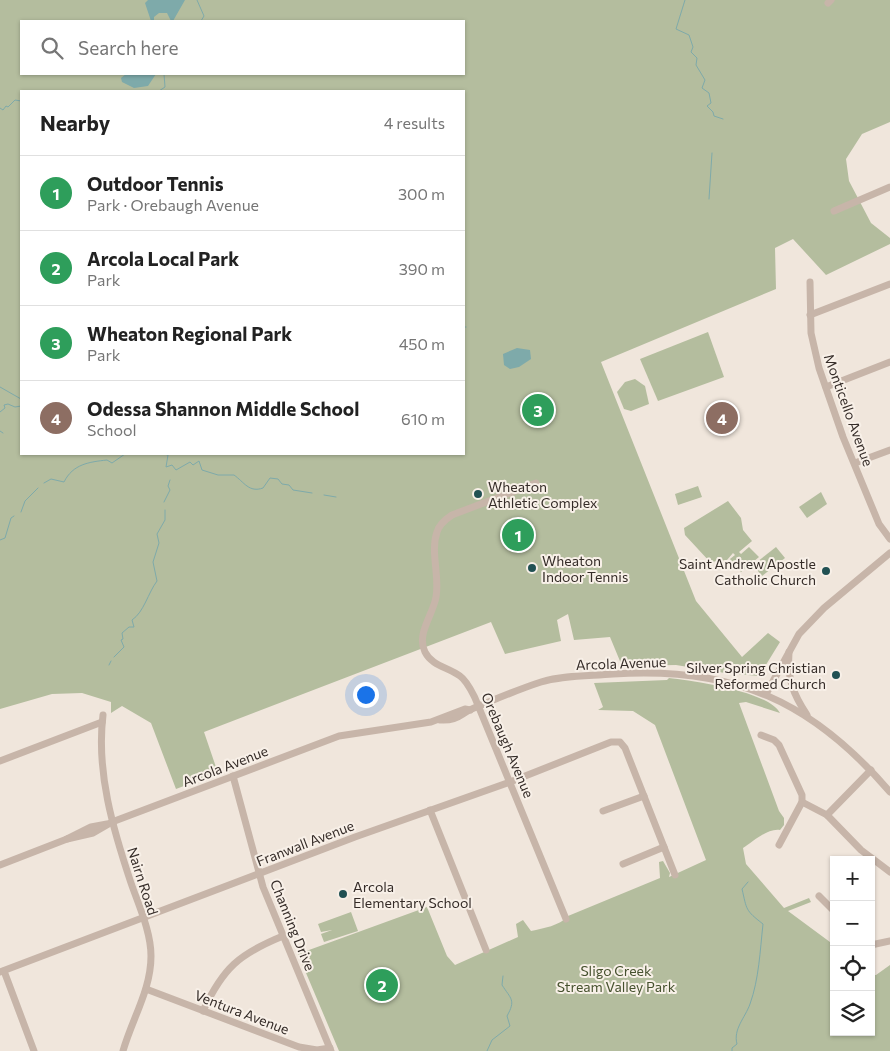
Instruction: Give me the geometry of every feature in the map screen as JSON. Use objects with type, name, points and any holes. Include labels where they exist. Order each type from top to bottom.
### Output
[{"type":"street","points":[[834,210],[890,187]]},
{"type":"street","name":"Monticello Avenue","points":[[810,282],[810,315],[814,351],[843,437],[879,524],[890,539]]},
{"type":"street","points":[[810,315],[890,284]]},
{"type":"street","points":[[826,387],[890,362]]},
{"type":"street","points":[[855,463],[890,450]]},
{"type":"street","name":"Orebaugh Avenue","points":[[536,483],[452,515],[443,522],[437,531],[435,544],[437,594],[422,643],[428,658],[460,676],[469,686],[479,706],[566,919]]},
{"type":"street","points":[[766,694],[798,634],[813,618],[890,553]]},
{"type":"street","points":[[789,650],[790,684],[795,697],[808,717]]},
{"type":"street","name":"Arcola Avenue","points":[[0,865],[68,839],[91,827],[110,823],[339,736],[440,720],[465,709],[470,710],[557,678],[632,673],[681,674],[718,680],[766,694],[808,717],[851,749],[890,792]]},
{"type":"street","name":"Nairn Road","points":[[0,761],[103,718],[104,771],[110,823],[143,918],[151,955],[146,989],[124,1051]]},
{"type":"street","points":[[761,735],[774,740],[779,745],[801,788],[802,802],[779,845]]},
{"type":"street","name":"Franwall Avenue","points":[[2,971],[430,810],[510,782],[611,742],[620,742],[625,748],[644,796]]},
{"type":"street","points":[[827,815],[871,770]]},
{"type":"street","name":"Channing Drive","points":[[233,776],[258,874],[331,1050]]},
{"type":"street","points":[[603,811],[644,796],[675,875]]},
{"type":"street","points":[[802,802],[827,815],[861,850],[890,872]]},
{"type":"street","points":[[430,810],[486,950]]},
{"type":"street","points":[[623,864],[664,847]]},
{"type":"street","points":[[819,896],[830,907]]},
{"type":"street","points":[[203,1011],[215,986],[234,962],[256,947],[283,936]]},
{"type":"street","points":[[875,944],[890,941]]},
{"type":"street","points":[[2,971],[34,1051]]},
{"type":"street","name":"Ventura Avenue","points":[[146,989],[299,1047],[331,1050]]},
{"type":"green space","points":[[0,0],[890,0],[890,122],[862,134],[846,159],[849,181],[871,223],[890,238],[890,244],[826,275],[793,239],[775,248],[776,289],[601,362],[696,601],[742,657],[768,633],[780,642],[759,676],[676,665],[622,666],[610,637],[574,640],[568,614],[557,620],[561,641],[505,654],[491,622],[204,732],[218,773],[176,789],[151,723],[122,706],[111,713],[111,702],[82,693],[52,694],[0,709]]},
{"type":"green space","points":[[708,332],[724,377],[658,401],[640,359]]},
{"type":"green space","points":[[635,379],[645,386],[649,404],[631,411],[624,409],[617,392],[625,382]]},
{"type":"green space","points":[[698,486],[702,497],[678,505],[675,494]]},
{"type":"green space","points":[[821,492],[827,504],[807,518],[799,507]]},
{"type":"green space","points":[[728,501],[741,518],[743,530],[752,541],[739,552],[741,554],[749,547],[759,557],[741,572],[730,559],[735,555],[733,553],[727,560],[710,562],[685,535],[684,528]]},
{"type":"green space","points":[[776,547],[785,558],[762,576],[753,565]]},
{"type":"green space","name":"Sligo Creek Stream Valley Park","points":[[669,678],[729,688],[761,699],[773,705],[780,713],[746,702],[739,703],[779,811],[784,818],[784,825],[780,830],[765,833],[743,848],[746,864],[784,908],[809,898],[811,902],[788,911],[830,942],[830,1036],[875,1036],[875,975],[890,965],[890,1051],[339,1051],[298,954],[427,907],[447,956],[455,965],[518,937],[516,924],[523,920],[531,931],[551,926],[568,916],[660,878],[659,862],[663,861],[670,873],[669,877],[706,860],[655,725],[633,711],[598,710],[603,707],[594,683],[667,680]]},
{"type":"green space","points":[[351,912],[358,931],[324,942],[321,934],[332,930],[321,932],[318,924]]},
{"type":"water","points":[[148,0],[185,0],[174,20],[170,20],[167,13],[159,13],[154,17],[154,20],[151,20],[145,3]]},
{"type":"water","points":[[125,75],[155,75],[148,86],[134,88],[122,82],[121,78]]},
{"type":"water","points":[[517,348],[530,350],[531,359],[519,367],[510,369],[504,365],[503,354]]},
{"type":"waterway","points":[[197,0],[204,16],[202,20]]},
{"type":"waterway","points":[[685,0],[676,29],[689,35],[693,47],[691,52],[697,58],[696,65],[705,80],[702,88],[709,93],[711,103],[707,106],[714,116],[723,119]]},
{"type":"waterway","points":[[160,90],[165,87],[164,75]]},
{"type":"waterway","points":[[0,108],[3,110],[15,100],[20,101]]},
{"type":"waterway","points":[[709,199],[712,153]]},
{"type":"waterway","points":[[0,387],[20,398]]},
{"type":"waterway","points":[[0,412],[5,408],[4,405],[20,406]]},
{"type":"waterway","points":[[44,483],[51,479],[64,482],[72,471],[82,465],[107,460],[112,463],[124,455]]},
{"type":"waterway","points":[[168,455],[166,467],[172,465],[176,470],[190,462],[193,465],[199,461],[202,470],[218,475],[234,475],[250,488],[263,488],[270,478],[278,479],[282,484],[289,485],[293,490],[312,493]]},
{"type":"waterway","points":[[164,502],[170,490],[168,486],[170,480]]},
{"type":"waterway","points":[[21,512],[25,501],[38,488]]},
{"type":"waterway","points":[[324,495],[336,497]]},
{"type":"waterway","points":[[114,657],[124,647],[121,640],[123,639],[122,633],[129,627],[134,627],[132,620],[140,612],[157,581],[153,562],[159,543],[157,534],[165,520],[165,510]]},
{"type":"waterway","points":[[0,540],[5,538],[11,518],[14,516]]},
{"type":"waterway","points":[[109,665],[111,661]]},
{"type":"waterway","points":[[732,1051],[732,1048],[737,1044],[738,1028],[750,1004],[755,985],[763,924],[753,916],[746,906],[742,889],[748,882]]},
{"type":"waterway","points":[[487,1051],[492,1040],[510,1026],[507,1016],[512,1003],[502,985],[503,976]]},
{"type":"place","name":"Wheaton Regional Park","points":[[538,410]]},
{"type":"place","name":"Odessa Shannon Middle School","points":[[722,418]]},
{"type":"place","name":"Wheaton Athletic Complex","points":[[478,494]]},
{"type":"place","name":"Outdoor Tennis","points":[[518,535]]},
{"type":"place","name":"Wheaton Indoor Tennis","points":[[532,568]]},
{"type":"place","name":"Saint Andrew Apostle Catholic Church","points":[[826,571]]},
{"type":"place","name":"Silver Spring Christian Reformed Church","points":[[836,675]]},
{"type":"place","name":"Arcola Elementary School","points":[[343,894]]},
{"type":"place","name":"Arcola Local Park","points":[[382,985]]}]
